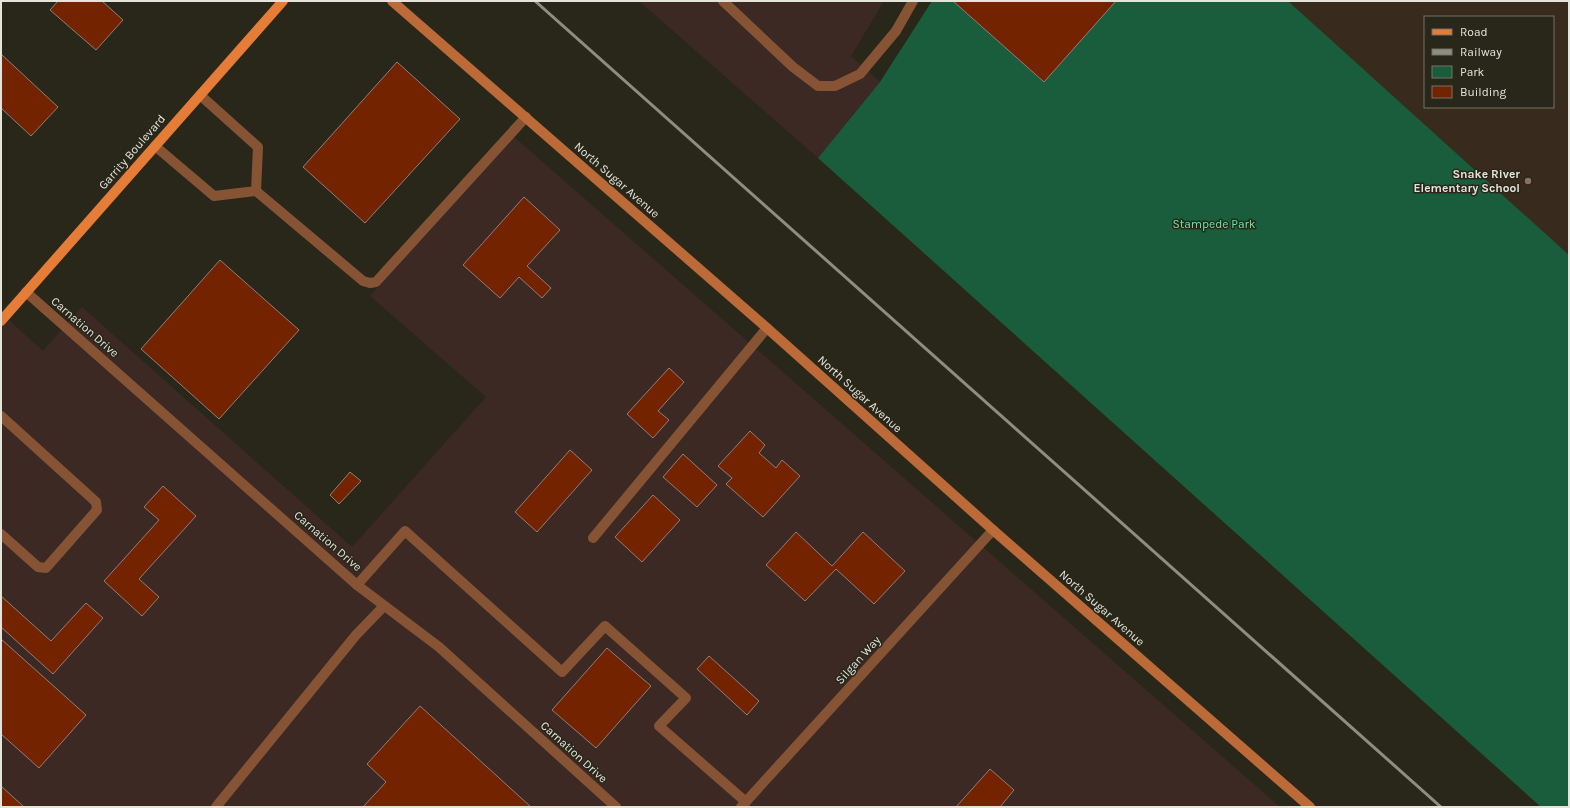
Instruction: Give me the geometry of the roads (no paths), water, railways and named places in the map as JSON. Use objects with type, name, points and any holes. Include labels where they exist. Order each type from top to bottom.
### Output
[{"type":"main road","name":"Garrity Boulevard","points":[[1,321],[283,1]]},
{"type":"street","name":"North Sugar Avenue","points":[[392,1],[767,328],[993,530],[1310,807]]},
{"type":"street","points":[[723,1],[793,66],[818,86],[835,86],[860,74],[896,31],[913,1]]},
{"type":"street","points":[[200,95],[258,147],[256,191]]},
{"type":"street","points":[[155,146],[214,196],[256,191],[363,281],[376,282],[526,117]]},
{"type":"street","name":"Carnation Drive","points":[[26,292],[357,585],[439,647],[616,807]]},
{"type":"street","points":[[593,538],[767,328]]},
{"type":"street","points":[[1,416],[96,502],[97,510],[46,568],[38,567],[1,534]]},
{"type":"street","name":"Silgan Way","points":[[744,804],[993,530]]},
{"type":"street","points":[[357,585],[406,531],[562,672],[605,626],[686,698],[659,726],[744,804]]},
{"type":"street","points":[[216,807],[356,636],[384,606]]},
{"type":"railway","points":[[535,1],[1441,807]]},
{"type":"place","name":"Snake River Elementary School","points":[[1528,181]]},
{"type":"park label","name":"Stampede Park","points":[[1214,224]]}]
